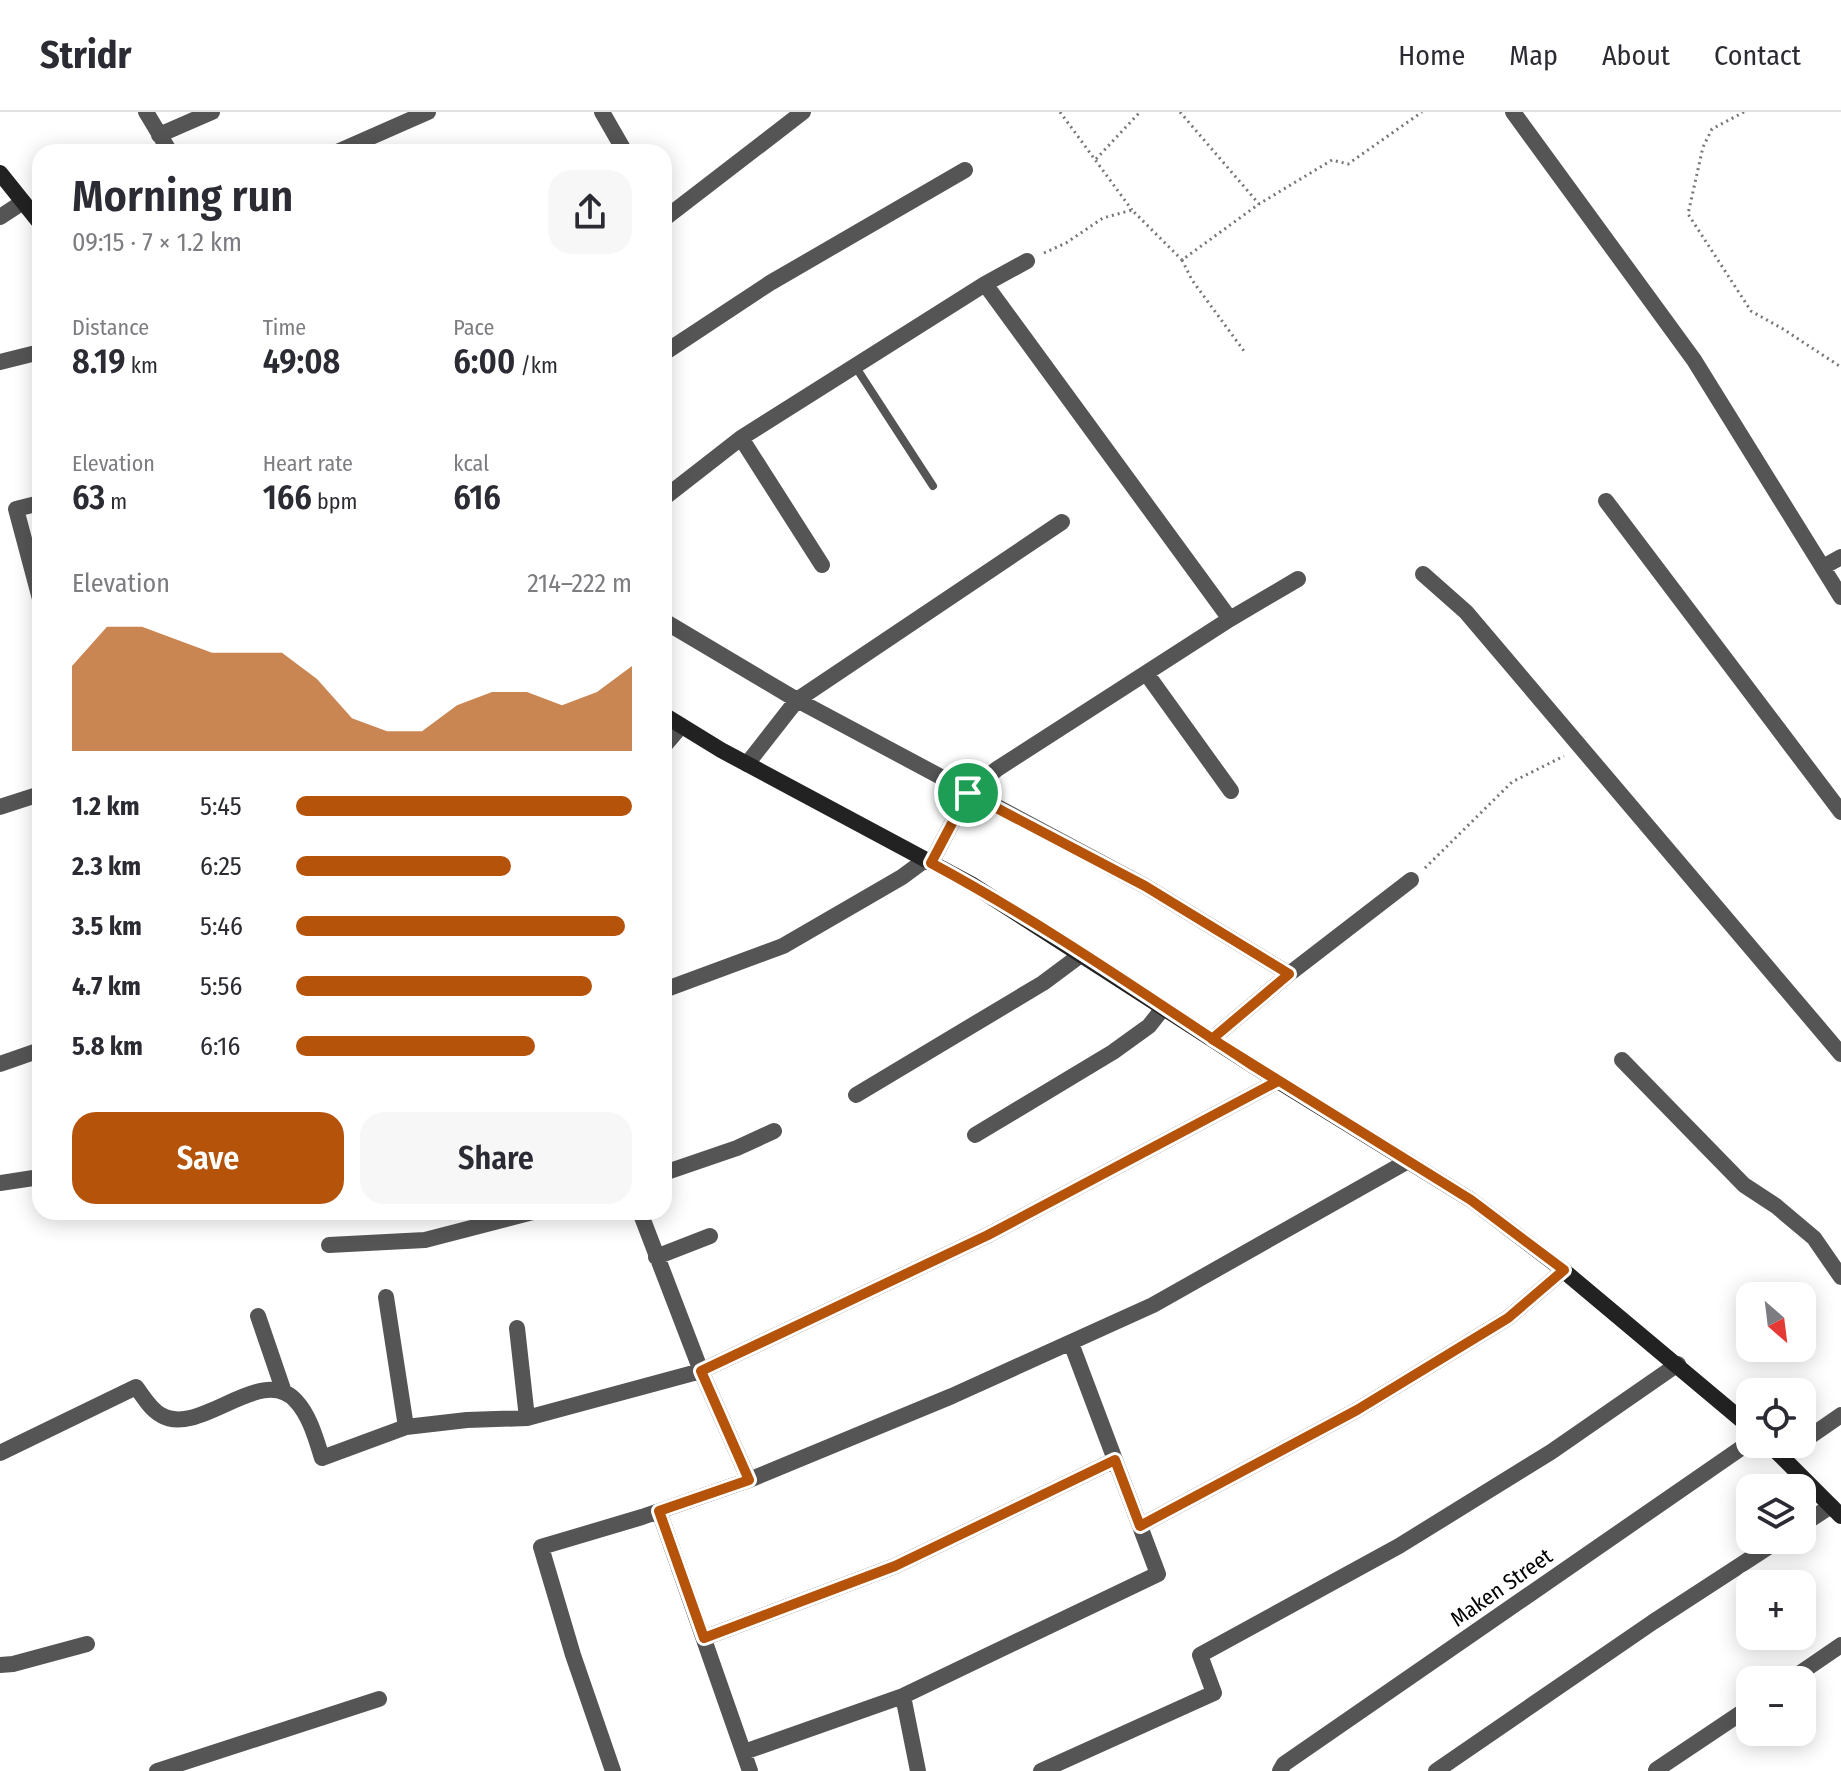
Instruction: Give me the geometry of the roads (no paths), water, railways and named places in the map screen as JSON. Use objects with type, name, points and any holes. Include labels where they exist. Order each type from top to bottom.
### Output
[{"type":"street","points":[[146,112],[165,144]]},
{"type":"street","points":[[159,135],[212,112]]},
{"type":"street","points":[[355,144],[428,112]]},
{"type":"street","points":[[602,112],[620,144]]},
{"type":"street","points":[[672,213],[803,112]]},
{"type":"street","points":[[1513,112],[1694,360],[1841,597]]},
{"type":"street","points":[[672,348],[770,283],[965,170]]},
{"type":"street","points":[[0,173],[32,213]]},
{"type":"street","points":[[0,217],[23,202]]},
{"type":"street","points":[[672,492],[741,438],[854,365],[1027,261]]},
{"type":"street","points":[[985,284],[1230,619]]},
{"type":"street","points":[[0,362],[32,354]]},
{"type":"street","points":[[741,438],[822,565]]},
{"type":"street","points":[[1606,501],[1841,812]]},
{"type":"street","points":[[32,505],[16,509],[32,569]]},
{"type":"street","points":[[747,764],[797,700],[1062,522]]},
{"type":"street","points":[[1823,567],[1841,557]]},
{"type":"street","points":[[1423,574],[1466,612],[1841,1054]]},
{"type":"street","points":[[672,987],[783,946],[928,861],[968,793],[997,769],[1230,619],[1298,579]]},
{"type":"street","points":[[672,626],[797,700],[1145,886],[1289,974]]},
{"type":"street","points":[[1146,673],[1231,791]]},
{"type":"street","points":[[672,720],[971,884],[1278,1081],[1471,1200],[1564,1270],[1736,1415]]},
{"type":"street","points":[[672,737],[681,726]]},
{"type":"street","points":[[0,807],[32,797]]},
{"type":"street","points":[[1212,1039],[1289,974],[1411,880]]},
{"type":"street","points":[[856,1095],[1043,983],[1082,954]]},
{"type":"street","points":[[975,1135],[1113,1052],[1149,1026],[1164,1007]]},
{"type":"street","points":[[0,1064],[32,1053]]},
{"type":"street","points":[[1622,1060],[1744,1185],[1776,1206],[1814,1238],[1841,1277]]},
{"type":"street","points":[[258,1316],[284,1392],[299,1404],[322,1458],[406,1427],[467,1420],[527,1418],[701,1371],[988,1235],[1278,1081]]},
{"type":"street","points":[[672,1170],[737,1148],[774,1131]]},
{"type":"street","points":[[613,1771],[573,1655],[541,1547],[749,1480],[952,1396],[1153,1305],[1408,1161]]},
{"type":"street","points":[[0,1183],[32,1178]]},
{"type":"street","points":[[329,1245],[425,1240],[502,1220]]},
{"type":"street","points":[[643,1220],[701,1371],[749,1480]]},
{"type":"street","points":[[656,1257],[710,1236]]},
{"type":"street","points":[[1140,1526],[1357,1410],[1508,1318],[1564,1270]]},
{"type":"street","points":[[386,1297],[406,1427]]},
{"type":"street","points":[[517,1328],[527,1418]]},
{"type":"street","points":[[744,1752],[903,1696],[1158,1574],[1071,1343]]},
{"type":"street","points":[[1041,1771],[1214,1693],[1200,1655],[1399,1546],[1551,1452],[1678,1364]]},
{"type":"street","points":[[0,1453],[136,1387],[156,1412],[178,1420],[260,1391],[284,1392]]},
{"type":"street","points":[[1816,1432],[1841,1415]]},
{"type":"street","name":"Maken Street","points":[[1280,1771],[1284,1764],[1736,1452]]},
{"type":"street","points":[[1785,1458],[1836,1511],[1816,1519]]},
{"type":"street","points":[[704,1638],[895,1566],[1115,1460]]},
{"type":"street","points":[[659,1511],[750,1771]]},
{"type":"street","points":[[1436,1771],[1758,1554]]},
{"type":"street","points":[[0,1665],[87,1644]]},
{"type":"street","points":[[1810,1666],[1841,1645]]},
{"type":"street","points":[[903,1696],[918,1771]]},
{"type":"street","points":[[157,1771],[379,1699]]},
{"type":"street","points":[[1656,1770],[1736,1716]]},
{"type":"lane","points":[[854,365],[933,486]]}]
